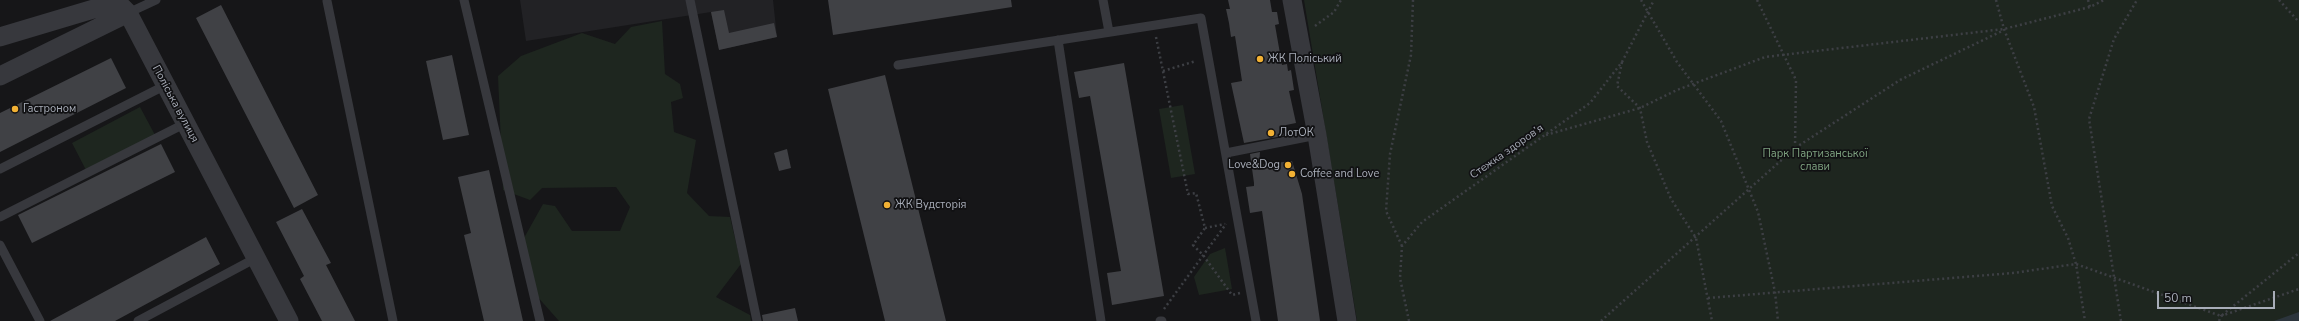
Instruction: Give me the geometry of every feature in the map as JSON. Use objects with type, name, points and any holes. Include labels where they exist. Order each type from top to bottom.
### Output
[{"type":"street","points":[[1292,0],[1317,135],[1347,321]]},
{"type":"street","points":[[0,36],[118,3],[128,13],[0,76]]},
{"type":"street","name":"Поліська вулиця","points":[[128,13],[289,321]]},
{"type":"lane","points":[[128,13],[156,0]]},
{"type":"lane","points":[[327,0],[393,321]]},
{"type":"lane","points":[[464,0],[540,321]]},
{"type":"lane","points":[[690,0],[757,321]]},
{"type":"lane","points":[[1104,0],[1109,32]]},
{"type":"lane","points":[[898,65],[1201,18],[1256,321]]},
{"type":"lane","points":[[1058,40],[1101,321]]},
{"type":"lane","points":[[0,169],[166,85]]},
{"type":"lane","points":[[0,217],[186,123]]},
{"type":"lane","points":[[1226,153],[1317,135]]},
{"type":"lane","points":[[0,245],[40,321]]},
{"type":"lane","points":[[138,321],[256,258]]},
{"type":"path","points":[[1299,38],[1334,12],[1341,0]]},
{"type":"path","points":[[1409,321],[1400,278],[1402,246],[1386,211],[1390,154],[1411,55],[1413,0]]},
{"type":"path","points":[[1641,0],[1676,62],[1721,121],[1758,212],[1775,292],[1778,321]]},
{"type":"path","name":"Стежка здоров’я","points":[[1402,246],[1422,222],[1590,103],[1622,62],[1654,0]]},
{"type":"path","points":[[1757,0],[1796,80],[1794,148]]},
{"type":"path","points":[[1996,0],[2004,29],[2034,107],[2052,206],[2068,238],[2076,264],[2085,321]]},
{"type":"path","points":[[2088,0],[2090,7]]},
{"type":"path","points":[[1546,135],[1640,108],[1693,84],[1765,56],[2004,29],[2090,7],[2104,0]]},
{"type":"path","points":[[2122,321],[2089,119],[2114,39],[2137,0]]},
{"type":"path","points":[[2279,0],[2299,22]]},
{"type":"path","points":[[1154,25],[1188,194],[1196,193],[1205,228]]},
{"type":"path","points":[[1601,321],[1696,238],[1794,148],[1900,80],[2004,29]]},
{"type":"path","points":[[1163,71],[1208,58]]},
{"type":"path","points":[[1622,62],[1617,86],[1640,108],[1647,142],[1671,199],[1696,238],[1712,321]]},
{"type":"path","points":[[1238,222],[1205,228],[1193,245],[1204,255],[1232,295],[1250,291]]},
{"type":"path","points":[[1161,319],[1226,224]]},
{"type":"path","points":[[2219,321],[2221,316],[2299,253]]},
{"type":"path","points":[[1708,298],[2013,273],[2076,264],[2221,316],[2299,289]]},
{"type":"shaded area","points":[[520,0],[773,0],[777,37],[719,50],[711,12],[526,41]]},
{"type":"shaded area","points":[[2299,312],[2299,321],[2274,321]]},
{"type":"green space","name":"Парк Партизанської слави","points":[[1304,0],[2299,0],[2299,321],[1357,321]]},
{"type":"green space","points":[[662,21],[665,74],[680,84],[683,98],[671,102],[674,132],[696,140],[687,193],[709,216],[730,217],[741,264],[716,297],[750,315],[751,321],[559,321],[528,286],[524,238],[543,204],[555,206],[572,231],[620,231],[630,207],[616,187],[542,188],[530,200],[503,190],[498,76],[521,56],[582,33],[615,44],[631,27]]},
{"type":"green space","points":[[1183,105],[1195,174],[1171,178],[1159,109]]},
{"type":"green space","points":[[140,107],[155,135],[86,170],[72,143]]},
{"type":"green space","points":[[1225,248],[1232,289],[1199,295],[1194,277],[1210,254]]},
{"type":"building","points":[[828,0],[1011,0],[1012,7],[833,35]]},
{"type":"building","name":"ЖК Поліський","points":[[1228,0],[1270,0],[1272,12],[1277,12],[1279,24],[1275,25],[1282,65],[1287,64],[1288,71],[1291,70],[1294,90],[1289,91],[1296,123],[1286,125],[1288,135],[1244,143],[1231,83],[1242,81],[1235,36],[1231,37],[1226,9],[1230,9]]},
{"type":"building","points":[[221,5],[318,195],[294,208],[196,18]]},
{"type":"building","points":[[724,10],[729,33],[774,23],[777,37],[719,50],[711,12]]},
{"type":"building","points":[[452,55],[469,135],[443,140],[426,61]]},
{"type":"building","points":[[111,58],[126,88],[0,152],[0,113]]},
{"type":"building","points":[[1124,63],[1164,296],[1112,305],[1107,273],[1121,271],[1090,96],[1079,98],[1074,72]]},
{"type":"building","name":"ЖК Вудсторія","points":[[885,75],[946,321],[885,321],[828,89]]},
{"type":"building","points":[[161,144],[175,172],[32,243],[18,215]]},
{"type":"building","points":[[787,149],[791,168],[779,171],[774,153]]},
{"type":"building","points":[[1260,152],[1259,165],[1292,161],[1302,194],[1320,321],[1278,321],[1262,211],[1250,213],[1246,187],[1254,186],[1250,154]]},
{"type":"building","points":[[489,170],[523,321],[484,321],[464,235],[471,233],[458,177]]},
{"type":"building","points":[[302,209],[331,263],[326,265],[355,321],[322,321],[300,279],[304,276],[276,222]]},
{"type":"building","points":[[206,237],[220,264],[115,321],[50,321]]},
{"type":"building","points":[[795,308],[798,321],[763,321],[762,315]]},
{"type":"place","name":"ЖК Поліський","points":[[1260,59]]},
{"type":"place","name":"Гастроном","points":[[15,109]]},
{"type":"place","name":"ЛотОК","points":[[1271,133]]},
{"type":"place","name":"Love&Dog","points":[[1288,165]]},
{"type":"place","name":"Coffee and Love","points":[[1292,174]]},
{"type":"place","name":"ЖК Вудсторія","points":[[887,205]]}]
